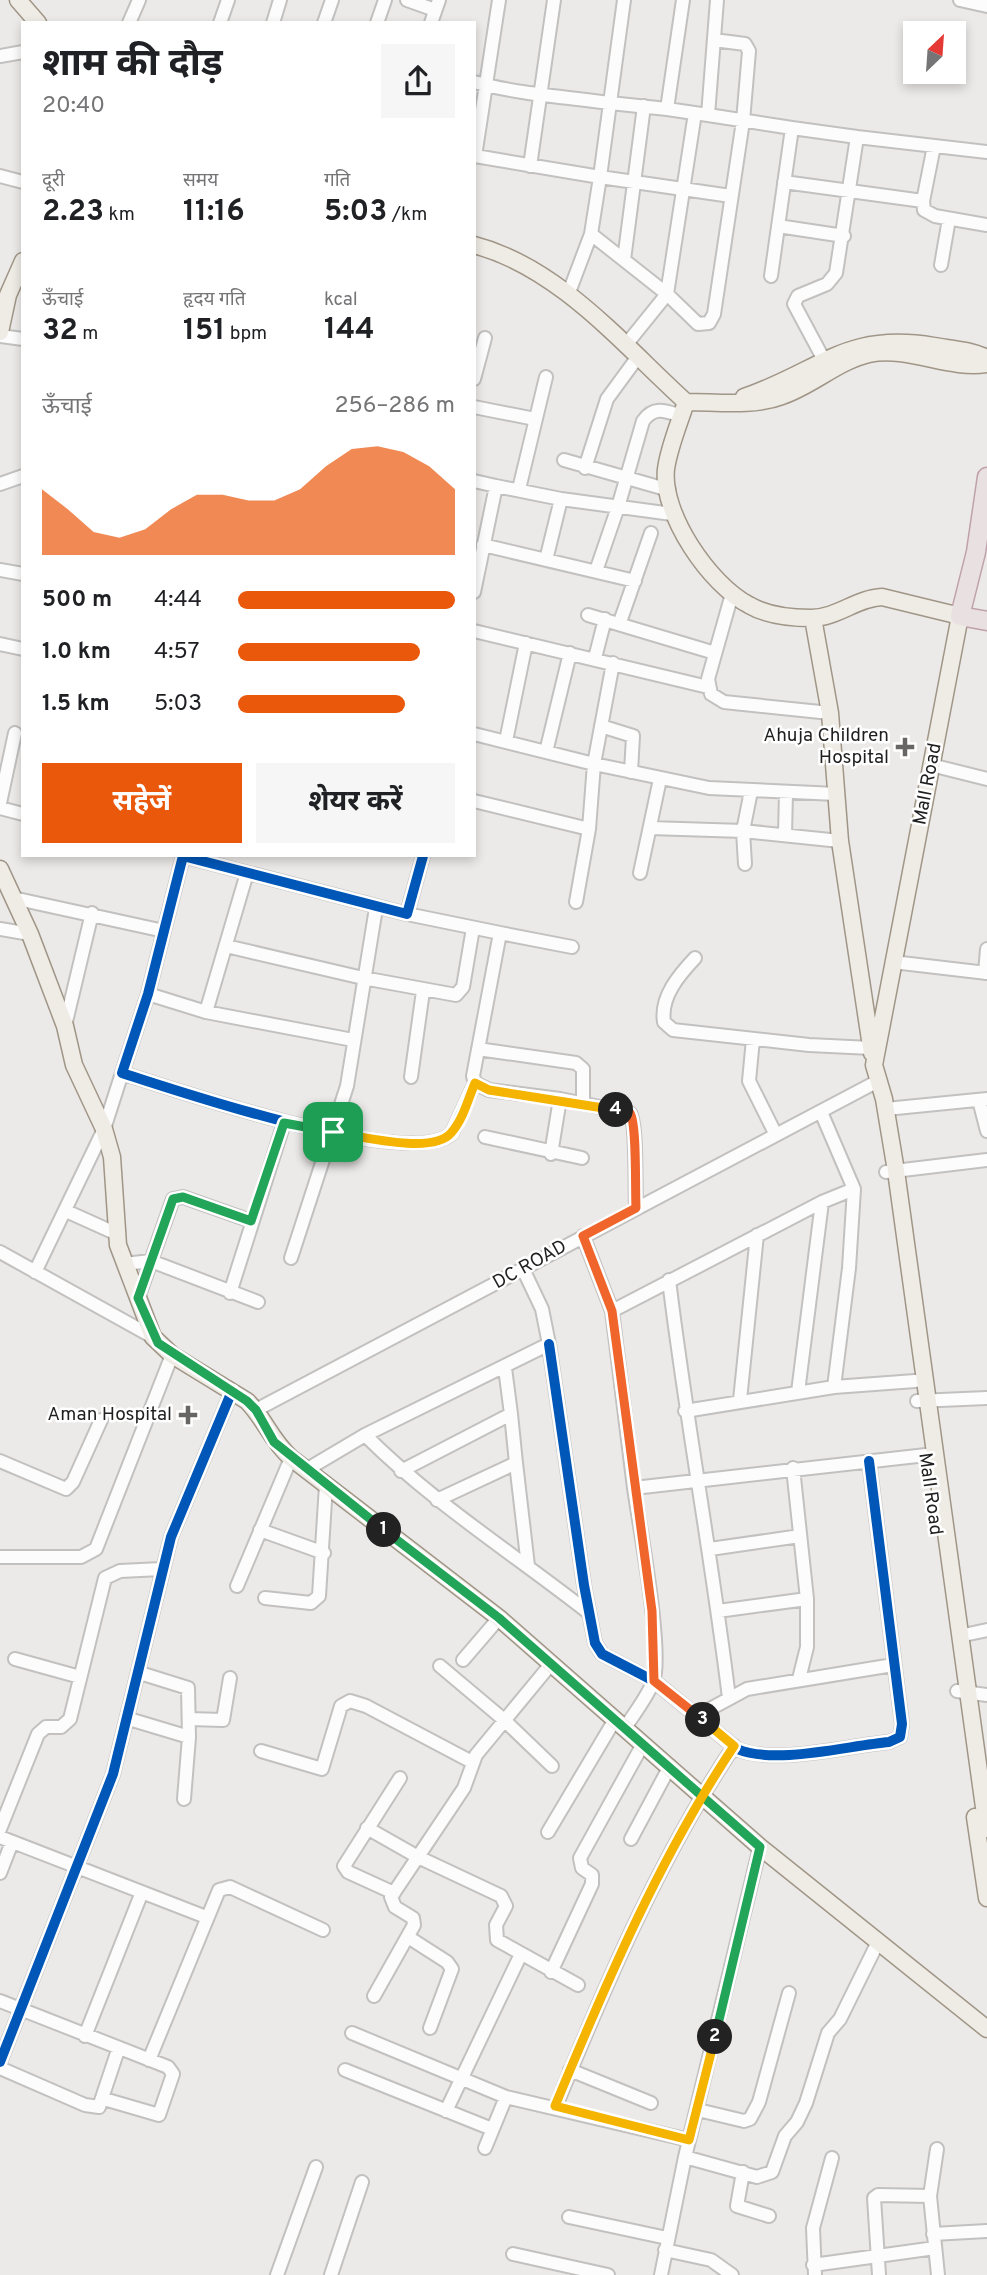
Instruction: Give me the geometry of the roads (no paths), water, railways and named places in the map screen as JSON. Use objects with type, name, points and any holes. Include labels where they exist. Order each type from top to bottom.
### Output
[{"type":"highway","name":"Mall Road","points":[[960,616],[981,553],[987,477]]},
{"type":"highway","points":[[960,616],[987,621]]},
{"type":"main road","points":[[18,0],[36,21]]},
{"type":"main road","points":[[476,246],[529,268],[568,295],[625,346],[684,409]]},
{"type":"main road","points":[[0,334],[8,295],[21,266]]},
{"type":"main road","points":[[684,409],[732,401],[767,389],[849,349],[888,341],[976,353],[987,358]]},
{"type":"main road","points":[[732,401],[763,402],[784,396],[848,361],[869,354],[888,352],[961,365],[987,365]]},
{"type":"main road","points":[[684,409],[666,471],[673,514],[699,558],[732,594],[750,606],[769,612],[813,618],[835,614],[872,597],[882,597],[960,616]]},
{"type":"main road","name":"Mall Road","points":[[960,616],[893,962],[875,1109],[891,1171],[922,1401],[959,1636],[962,1691],[987,1829]]},
{"type":"main road","points":[[813,618],[830,713],[840,841],[877,1079]]},
{"type":"main road","points":[[0,869],[30,934],[65,1026],[74,1065],[104,1129],[112,1157],[116,1233],[124,1264],[153,1337],[172,1355],[232,1391],[256,1410],[274,1442],[291,1458],[499,1618],[760,1847],[987,2029]]},
{"type":"main road","name":"Mall Road","points":[[877,1079],[886,1110],[915,1381],[922,1401]]},
{"type":"main road","name":"Mall Road","points":[[930,1455],[987,1898]]},
{"type":"street","points":[[129,21],[139,0]]},
{"type":"street","points":[[221,21],[228,0]]},
{"type":"street","points":[[274,21],[281,0]]},
{"type":"street","points":[[325,21],[332,0]]},
{"type":"street","points":[[378,21],[385,0]]},
{"type":"street","points":[[407,0],[435,11]]},
{"type":"street","points":[[476,132],[480,83],[499,0]]},
{"type":"street","points":[[530,166],[554,0]]},
{"type":"street","points":[[568,295],[591,233],[624,0]]},
{"type":"street","points":[[667,109],[683,0]]},
{"type":"street","points":[[625,346],[667,294],[683,187],[701,114],[714,40],[717,0]]},
{"type":"street","points":[[960,0],[987,6]]},
{"type":"street","points":[[591,233],[667,294],[698,324],[706,325],[711,321],[743,121],[748,47],[714,40]]},
{"type":"street","points":[[0,56],[21,52]]},
{"type":"street","points":[[480,83],[540,94],[987,152]]},
{"type":"street","points":[[624,260],[644,106]]},
{"type":"street","points":[[771,276],[792,128]]},
{"type":"street","points":[[824,360],[794,304],[798,296],[833,279],[839,266],[857,137]]},
{"type":"street","points":[[934,146],[923,201],[926,212],[987,225]]},
{"type":"street","points":[[476,156],[731,196]]},
{"type":"street","points":[[0,176],[21,181]]},
{"type":"street","points":[[784,182],[923,201]]},
{"type":"street","points":[[941,265],[949,219]]},
{"type":"street","points":[[778,226],[844,236]]},
{"type":"street","points":[[0,334],[21,339]]},
{"type":"street","points":[[476,372],[485,338]]},
{"type":"street","points":[[585,468],[607,399],[637,358]]},
{"type":"street","points":[[519,489],[546,377]]},
{"type":"street","points":[[476,407],[535,419]]},
{"type":"street","points":[[596,571],[618,507],[639,430],[647,415],[658,410],[684,409]]},
{"type":"street","points":[[564,460],[624,480],[669,491]]},
{"type":"street","points":[[0,484],[21,477]]},
{"type":"street","points":[[476,481],[561,499],[673,514]]},
{"type":"street","points":[[476,581],[496,485]]},
{"type":"street","points":[[546,559],[561,499]]},
{"type":"street","points":[[620,622],[650,533]]},
{"type":"street","points":[[483,544],[635,581]]},
{"type":"street","points":[[0,570],[21,569]]},
{"type":"street","points":[[708,687],[732,594]]},
{"type":"street","points":[[588,615],[620,622],[715,653]]},
{"type":"street","points":[[595,658],[605,619]]},
{"type":"street","points":[[476,631],[708,687],[716,699],[724,702],[830,713]]},
{"type":"street","points":[[506,741],[526,643]]},
{"type":"street","points":[[0,644],[21,649]]},
{"type":"street","points":[[547,752],[570,653]]},
{"type":"street","points":[[576,902],[589,829],[594,764],[613,663]]},
{"type":"street","points":[[601,726],[633,736],[631,772]]},
{"type":"street","points":[[13,733],[0,806],[21,813]]},
{"type":"street","points":[[476,734],[594,764],[709,788],[836,794]]},
{"type":"street","points":[[931,765],[987,779]]},
{"type":"street","points":[[640,873],[660,779]]},
{"type":"street","points":[[745,864],[743,831],[751,791]]},
{"type":"street","points":[[785,835],[786,792]]},
{"type":"street","points":[[476,801],[589,829]]},
{"type":"street","points":[[650,828],[743,831],[840,841]]},
{"type":"street","points":[[35,1272],[104,1129],[148,994],[183,857]]},
{"type":"street","points":[[187,857],[376,908],[572,947]]},
{"type":"street","points":[[407,915],[423,857]]},
{"type":"street","points":[[206,1012],[247,873]]},
{"type":"street","points":[[13,898],[92,913],[164,931]]},
{"type":"street","points":[[291,1258],[348,1086],[353,1040],[376,908]]},
{"type":"street","points":[[65,1026],[92,913]]},
{"type":"street","points":[[226,946],[423,991],[459,994],[463,987],[473,928]]},
{"type":"street","points":[[0,929],[30,934]]},
{"type":"street","points":[[122,1073],[284,1123],[422,1145],[446,1138],[458,1123],[475,1083],[473,1076],[500,933]]},
{"type":"street","points":[[893,962],[986,973],[987,949]]},
{"type":"street","points":[[695,958],[671,989],[665,1005],[664,1022],[673,1030],[753,1040],[871,1048]]},
{"type":"street","points":[[411,1077],[423,991]]},
{"type":"street","points":[[148,994],[206,1012],[353,1040]]},
{"type":"street","points":[[753,1040],[749,1082],[775,1133]]},
{"type":"street","points":[[478,1049],[576,1063],[583,1069],[583,1104]]},
{"type":"street","name":"DC ROAD","points":[[256,1410],[775,1133],[821,1112],[877,1079]]},
{"type":"street","points":[[475,1083],[489,1090],[625,1111],[633,1117],[636,1208]]},
{"type":"street","points":[[551,1154],[560,1099]]},
{"type":"street","points":[[886,1110],[983,1099],[987,1131]]},
{"type":"street","points":[[821,1112],[854,1189],[849,1268],[834,1387]]},
{"type":"street","points":[[230,1293],[284,1123]]},
{"type":"street","points":[[485,1137],[551,1154],[582,1158]]},
{"type":"street","points":[[891,1171],[987,1160]]},
{"type":"street","points":[[612,1311],[757,1234],[854,1189]]},
{"type":"street","points":[[138,1298],[170,1204],[177,1197],[251,1221]]},
{"type":"street","points":[[798,1392],[822,1202]]},
{"type":"street","points":[[66,1211],[116,1233]]},
{"type":"street","points":[[740,1400],[757,1234]]},
{"type":"street","points":[[548,1832],[619,1725],[654,1681],[652,1611],[612,1311],[583,1236]]},
{"type":"street","points":[[0,1252],[153,1337]]},
{"type":"street","points":[[124,1264],[151,1261],[258,1302]]},
{"type":"street","points":[[523,1269],[542,1309],[550,1344],[595,1643],[602,1654],[654,1681],[734,1746],[749,1754],[769,1757],[897,1739],[902,1732],[869,1461]]},
{"type":"street","points":[[669,1280],[685,1411],[710,1549],[729,1698]]},
{"type":"street","points":[[306,1470],[365,1435],[550,1344]]},
{"type":"street","points":[[0,1558],[81,1557],[96,1549],[172,1355]]},
{"type":"street","points":[[505,1368],[528,1566]]},
{"type":"street","points":[[685,1411],[740,1400],[834,1387],[915,1381]]},
{"type":"street","points":[[0,2062],[113,1774],[140,1673],[161,1569],[175,1524],[232,1391]]},
{"type":"street","points":[[922,1401],[987,1398]]},
{"type":"street","points":[[401,1471],[512,1414]]},
{"type":"street","points":[[0,1461],[66,1489],[73,1482],[101,1420]]},
{"type":"street","points":[[365,1435],[401,1471],[437,1500],[589,1613]]},
{"type":"street","points":[[634,1488],[793,1468],[930,1455]]},
{"type":"street","points":[[237,1586],[291,1458]]},
{"type":"street","points":[[437,1500],[516,1463]]},
{"type":"street","points":[[793,1468],[807,1599],[807,1647],[799,1679]]},
{"type":"street","points":[[265,1598],[315,1601],[320,1592],[326,1485]]},
{"type":"street","points":[[260,1530],[324,1553]]},
{"type":"street","points":[[710,1549],[800,1536]]},
{"type":"street","points":[[0,1829],[38,1734],[46,1727],[61,1727],[70,1719],[105,1578],[120,1571],[161,1569]]},
{"type":"street","points":[[718,1611],[807,1599]]},
{"type":"street","points":[[463,1660],[499,1618]]},
{"type":"street","points":[[959,1636],[987,1630]]},
{"type":"street","points":[[15,1659],[80,1677]]},
{"type":"street","points":[[374,1996],[408,1937],[414,1920],[392,1904],[394,1893],[464,1788],[472,1762],[503,1718],[551,1664]]},
{"type":"street","points":[[697,1716],[747,1689],[893,1665]]},
{"type":"street","points":[[440,1666],[503,1718],[551,1766]]},
{"type":"street","points":[[140,1673],[186,1686],[190,1695],[184,1799]]},
{"type":"street","points":[[190,1719],[223,1720],[230,1678]]},
{"type":"street","points":[[962,1691],[987,1695]]},
{"type":"street","points":[[261,1751],[322,1769],[341,1706],[351,1701],[366,1706],[472,1762]]},
{"type":"street","points":[[129,1718],[189,1737]]},
{"type":"street","points":[[551,1972],[592,1884],[592,1875],[582,1868],[580,1858],[643,1744]]},
{"type":"street","points":[[555,2106],[592,2018],[702,1794],[734,1746]]},
{"type":"street","points":[[631,1839],[670,1766]]},
{"type":"street","points":[[394,1893],[345,1870],[345,1863],[400,1778]]},
{"type":"street","points":[[367,1828],[418,1857],[503,1898],[506,1906],[496,1925],[495,1935],[521,1954],[578,1986]]},
{"type":"street","points":[[0,1873],[6,1840],[206,1917]]},
{"type":"street","points":[[661,2275],[685,2157],[760,1847]]},
{"type":"street","points":[[149,2060],[216,1893],[223,1887],[230,1887],[323,1930]]},
{"type":"street","points":[[85,2036],[142,1892]]},
{"type":"street","points":[[408,1937],[447,1962],[452,1969],[430,2028]]},
{"type":"street","points":[[685,2157],[762,2177],[768,2175],[774,2168],[785,2136],[797,2122],[806,2103],[828,2033],[840,2019],[877,1942]]},
{"type":"street","points":[[446,2111],[521,1954]]},
{"type":"street","points":[[698,2110],[750,2119],[759,2102],[789,1993]]},
{"type":"street","points":[[0,2001],[118,2050],[168,2067],[173,2074],[159,2115],[104,2099]]},
{"type":"street","points":[[352,2033],[506,2097],[555,2106],[689,2140]]},
{"type":"street","points":[[0,2068],[85,2105],[99,2107],[104,2099],[118,2050]]},
{"type":"street","points":[[345,2070],[492,2129]]},
{"type":"street","points":[[570,2070],[651,2103]]},
{"type":"street","points":[[485,2148],[506,2097]]},
{"type":"street","points":[[937,2149],[930,2196],[938,2275]]},
{"type":"street","points":[[832,2158],[813,2228],[814,2270],[877,2254],[935,2248]]},
{"type":"street","points":[[277,2275],[316,2167]]},
{"type":"street","points":[[743,2172],[737,2206],[769,2216]]},
{"type":"street","points":[[331,2275],[362,2182]]},
{"type":"street","points":[[879,2275],[872,2205],[876,2196],[930,2196]]},
{"type":"street","points":[[569,2217],[666,2244],[711,2260],[732,2275]]},
{"type":"street","points":[[933,2234],[987,2231]]},
{"type":"street","points":[[513,2254],[587,2273],[608,2275]]},
{"type":"place","name":"Ahuja Children Hospital","points":[[905,747]]},
{"type":"place","name":"Aman Hospital","points":[[188,1415]]}]
